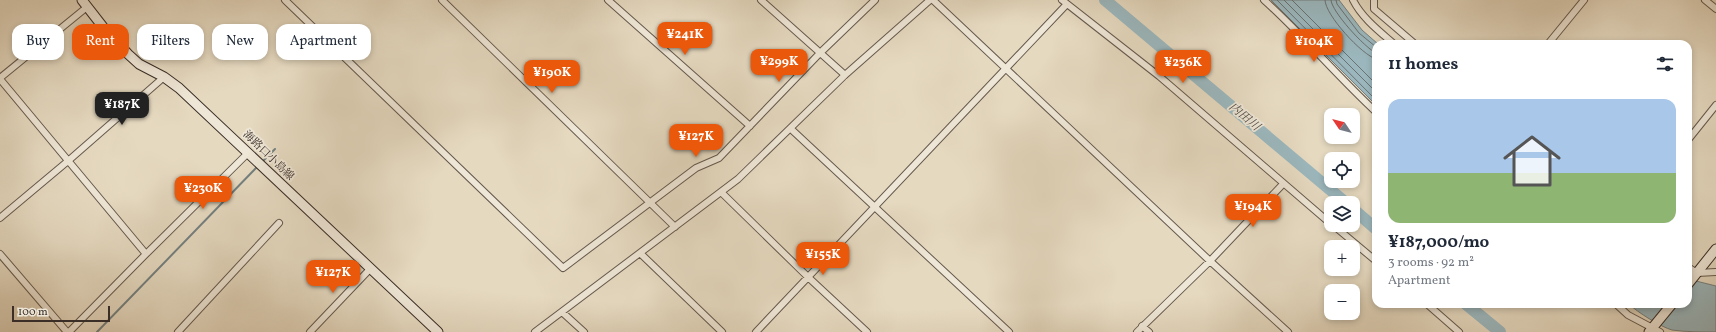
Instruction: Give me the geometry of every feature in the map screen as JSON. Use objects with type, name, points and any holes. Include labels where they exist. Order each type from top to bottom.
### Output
[{"type":"main road","points":[[85,3],[95,0]]},
{"type":"main road","name":"海路口小島線","points":[[85,3],[128,54],[139,64],[164,77],[179,88],[438,332]]},
{"type":"main road","points":[[1692,279],[1716,249]]},
{"type":"main road","points":[[1654,331],[1669,308]]},
{"type":"street","points":[[285,0],[563,268],[696,168],[719,158],[820,53],[875,0]]},
{"type":"street","points":[[442,0],[675,227]]},
{"type":"street","points":[[608,0],[750,126]]},
{"type":"street","points":[[761,0],[845,75]]},
{"type":"street","points":[[535,332],[738,179],[845,75],[930,0]]},
{"type":"street","points":[[934,0],[1288,332]]},
{"type":"street","points":[[1264,0],[1284,18],[1349,87],[1372,108]]},
{"type":"street","points":[[1353,0],[1364,16],[1389,40]]},
{"type":"street","points":[[1374,0],[1374,8],[1410,40]]},
{"type":"street","points":[[1551,40],[1584,0]]},
{"type":"street","points":[[1705,0],[1716,8]]},
{"type":"street","points":[[756,332],[809,278],[1006,69],[1065,2],[1159,76],[1283,184],[1324,217]]},
{"type":"street","points":[[85,3],[0,79],[146,254]]},
{"type":"street","points":[[0,218],[164,77]]},
{"type":"street","points":[[1692,135],[1716,105]]},
{"type":"street","points":[[791,129],[1009,332]]},
{"type":"street","points":[[0,254],[68,332],[248,153]]},
{"type":"street","points":[[1137,332],[1210,260],[1283,184]]},
{"type":"street","points":[[721,192],[867,332]]},
{"type":"street","points":[[178,332],[279,223]]},
{"type":"street","points":[[1342,232],[1372,258]]},
{"type":"street","points":[[640,253],[722,332]]},
{"type":"street","points":[[310,332],[370,269]]},
{"type":"street","points":[[1692,270],[1697,273],[1716,272]]},
{"type":"street","points":[[1432,308],[1459,332]]},
{"type":"street","points":[[1620,308],[1628,315],[1654,331]]},
{"type":"street","points":[[562,312],[584,332]]},
{"type":"street","points":[[1142,326],[1149,332]]},
{"type":"water","points":[[1271,0],[1339,0],[1362,30],[1373,40],[1372,40],[1372,101]]},
{"type":"water","points":[[1692,280],[1716,286],[1716,332],[1688,332],[1672,330],[1649,319],[1634,308],[1692,308]]},
{"type":"waterway","name":"内田川","points":[[1105,0],[1338,196]]},
{"type":"waterway","points":[[264,160],[275,149]]},
{"type":"waterway","points":[[97,332],[257,167]]},
{"type":"waterway","name":"内田川","points":[[1360,215],[1372,226]]},
{"type":"waterway","name":"内田川","points":[[1471,308],[1500,332]]}]
